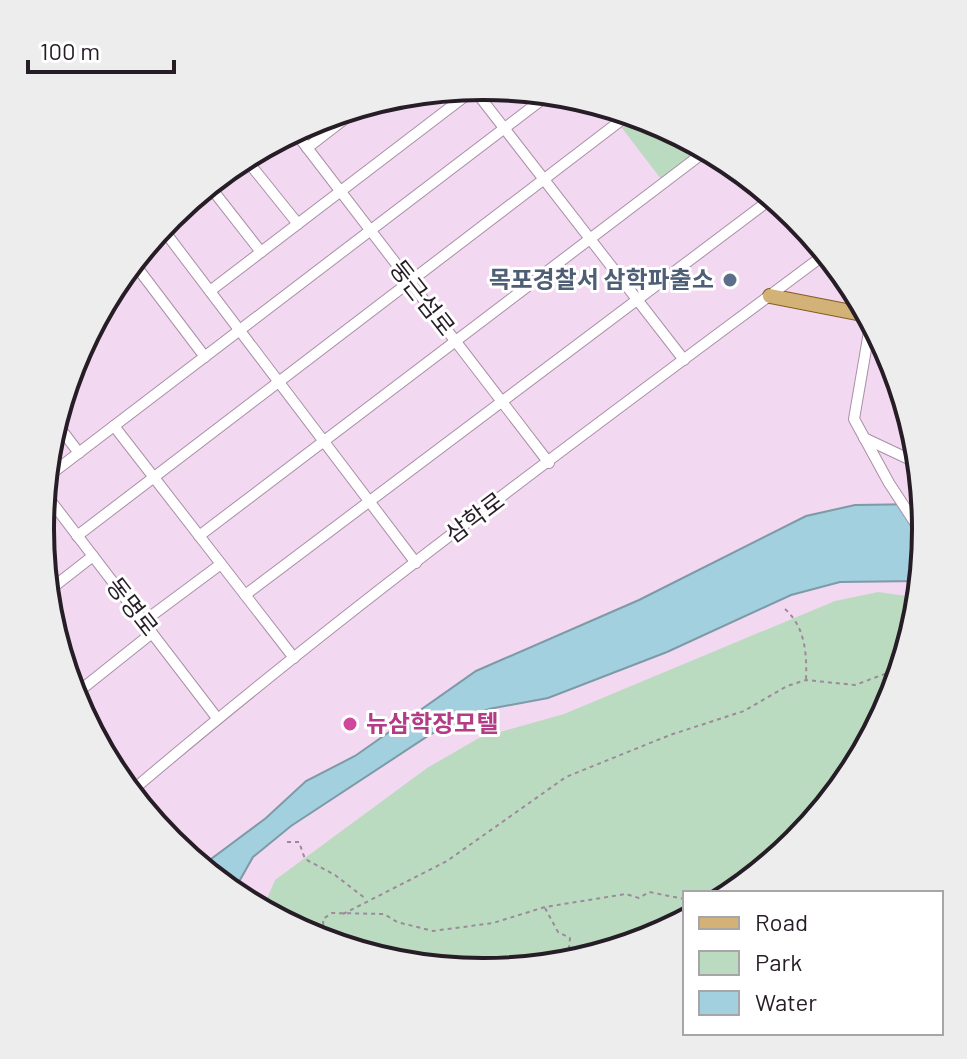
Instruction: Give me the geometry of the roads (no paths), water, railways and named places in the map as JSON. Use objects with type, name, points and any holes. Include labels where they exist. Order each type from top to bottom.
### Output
[{"type":"main road","points":[[770,296],[853,312]]},
{"type":"street","points":[[484,100],[684,360]]},
{"type":"street","points":[[210,291],[458,101]]},
{"type":"street","points":[[59,468],[537,104]]},
{"type":"street","points":[[77,536],[619,122]]},
{"type":"street","points":[[307,148],[334,127]]},
{"type":"street","name":"둥근섬로","points":[[302,141],[549,463]]},
{"type":"street","points":[[199,536],[697,157]]},
{"type":"street","points":[[253,168],[298,224]]},
{"type":"street","points":[[216,194],[261,252]]},
{"type":"street","points":[[245,595],[764,204]]},
{"type":"street","points":[[169,237],[416,563]]},
{"type":"street","name":"삼학로","points":[[139,785],[217,718],[416,563],[817,260]]},
{"type":"street","points":[[140,272],[205,357]]},
{"type":"street","points":[[868,338],[854,412],[862,437],[913,519]]},
{"type":"street","points":[[114,426],[294,658]]},
{"type":"street","points":[[65,434],[79,453]]},
{"type":"street","points":[[862,437],[907,458]]},
{"type":"street","name":"동명로","points":[[55,506],[217,718]]},
{"type":"street","points":[[58,584],[93,556]]},
{"type":"street","points":[[143,622],[221,564]]},
{"type":"street","points":[[84,687],[152,633]]},
{"type":"water","points":[[912,504],[910,581],[840,582],[791,595],[667,652],[548,698],[489,709],[431,734],[291,826],[253,857],[239,882],[210,860],[266,818],[306,781],[355,756],[476,671],[639,600],[806,516],[855,505]]},
{"type":"place","name":"목포경찰서 삼학파출소","points":[[730,280]]},
{"type":"place","name":"뉴삼학장모텔","points":[[350,724]]}]
